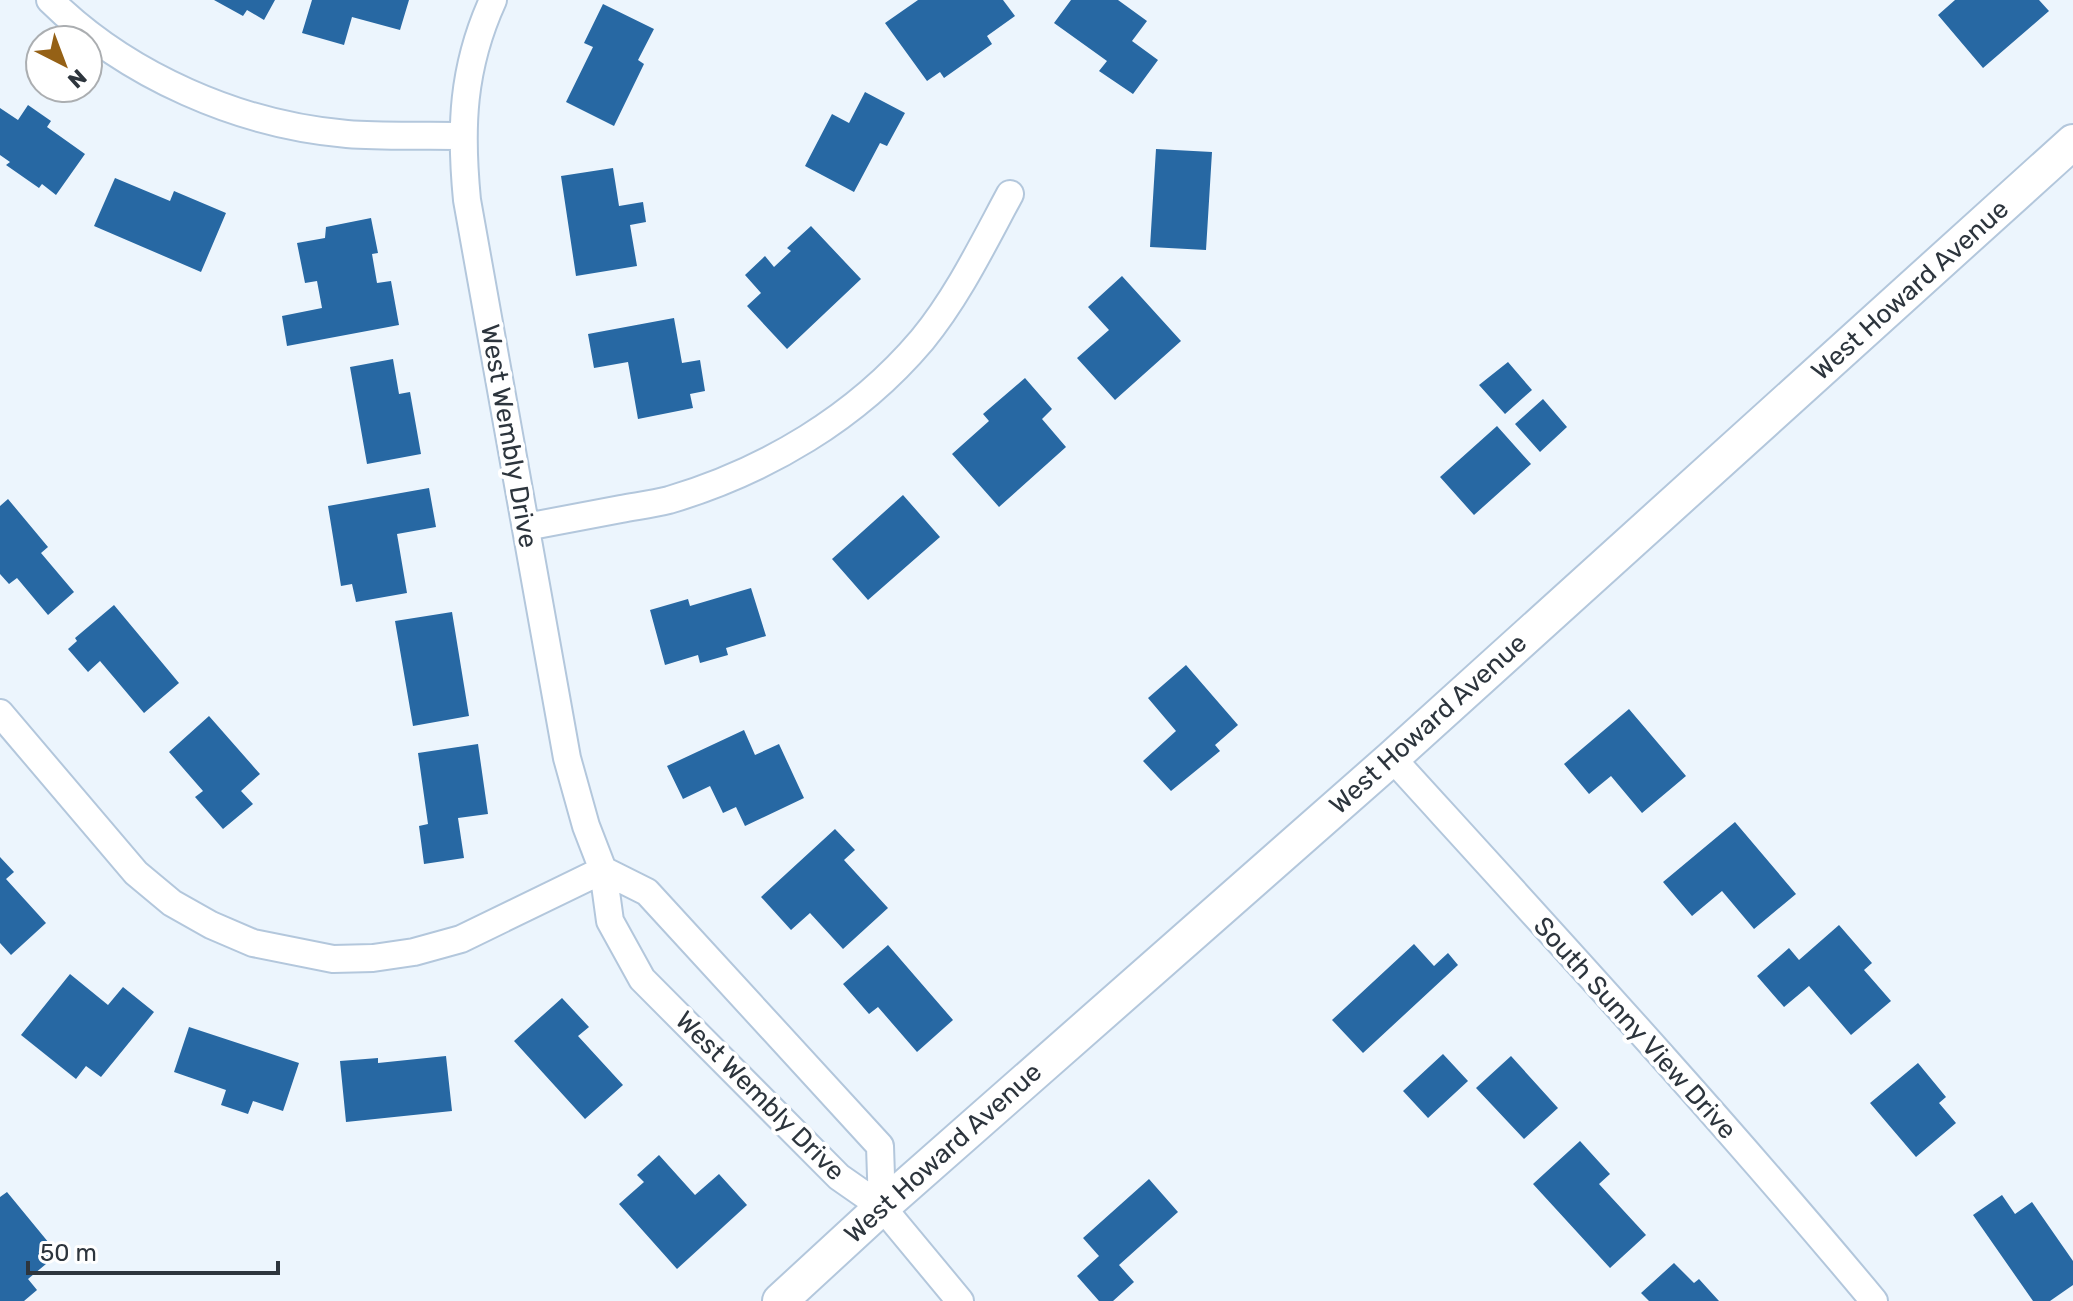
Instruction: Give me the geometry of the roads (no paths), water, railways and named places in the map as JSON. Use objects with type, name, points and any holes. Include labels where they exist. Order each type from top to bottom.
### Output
[{"type":"street","points":[[50,0],[64,14],[125,58],[171,86],[226,107],[295,127],[347,134],[463,136]]},
{"type":"street","name":"West Wembly Drive","points":[[493,0],[469,72],[463,120],[467,200],[567,758],[586,826],[603,870],[610,921],[642,979],[839,1177],[882,1207]]},
{"type":"street","name":"West Howard Avenue","points":[[780,1301],[882,1207],[1392,758],[2073,142]]},
{"type":"street","points":[[526,527],[666,501],[729,479],[788,451],[838,418],[878,385],[922,340],[975,260],[1010,194]]},
{"type":"street","points":[[0,713],[136,873],[172,903],[211,925],[253,943],[333,959],[373,958],[414,952],[461,939],[603,870]]},
{"type":"street","name":"South Sunny View Drive","points":[[1392,758],[1568,951],[1817,1232],[1874,1301]]},
{"type":"street","name":"West Wembly Drive","points":[[603,870],[647,892],[880,1146],[882,1207]]},
{"type":"street","points":[[882,1207],[960,1301]]}]
